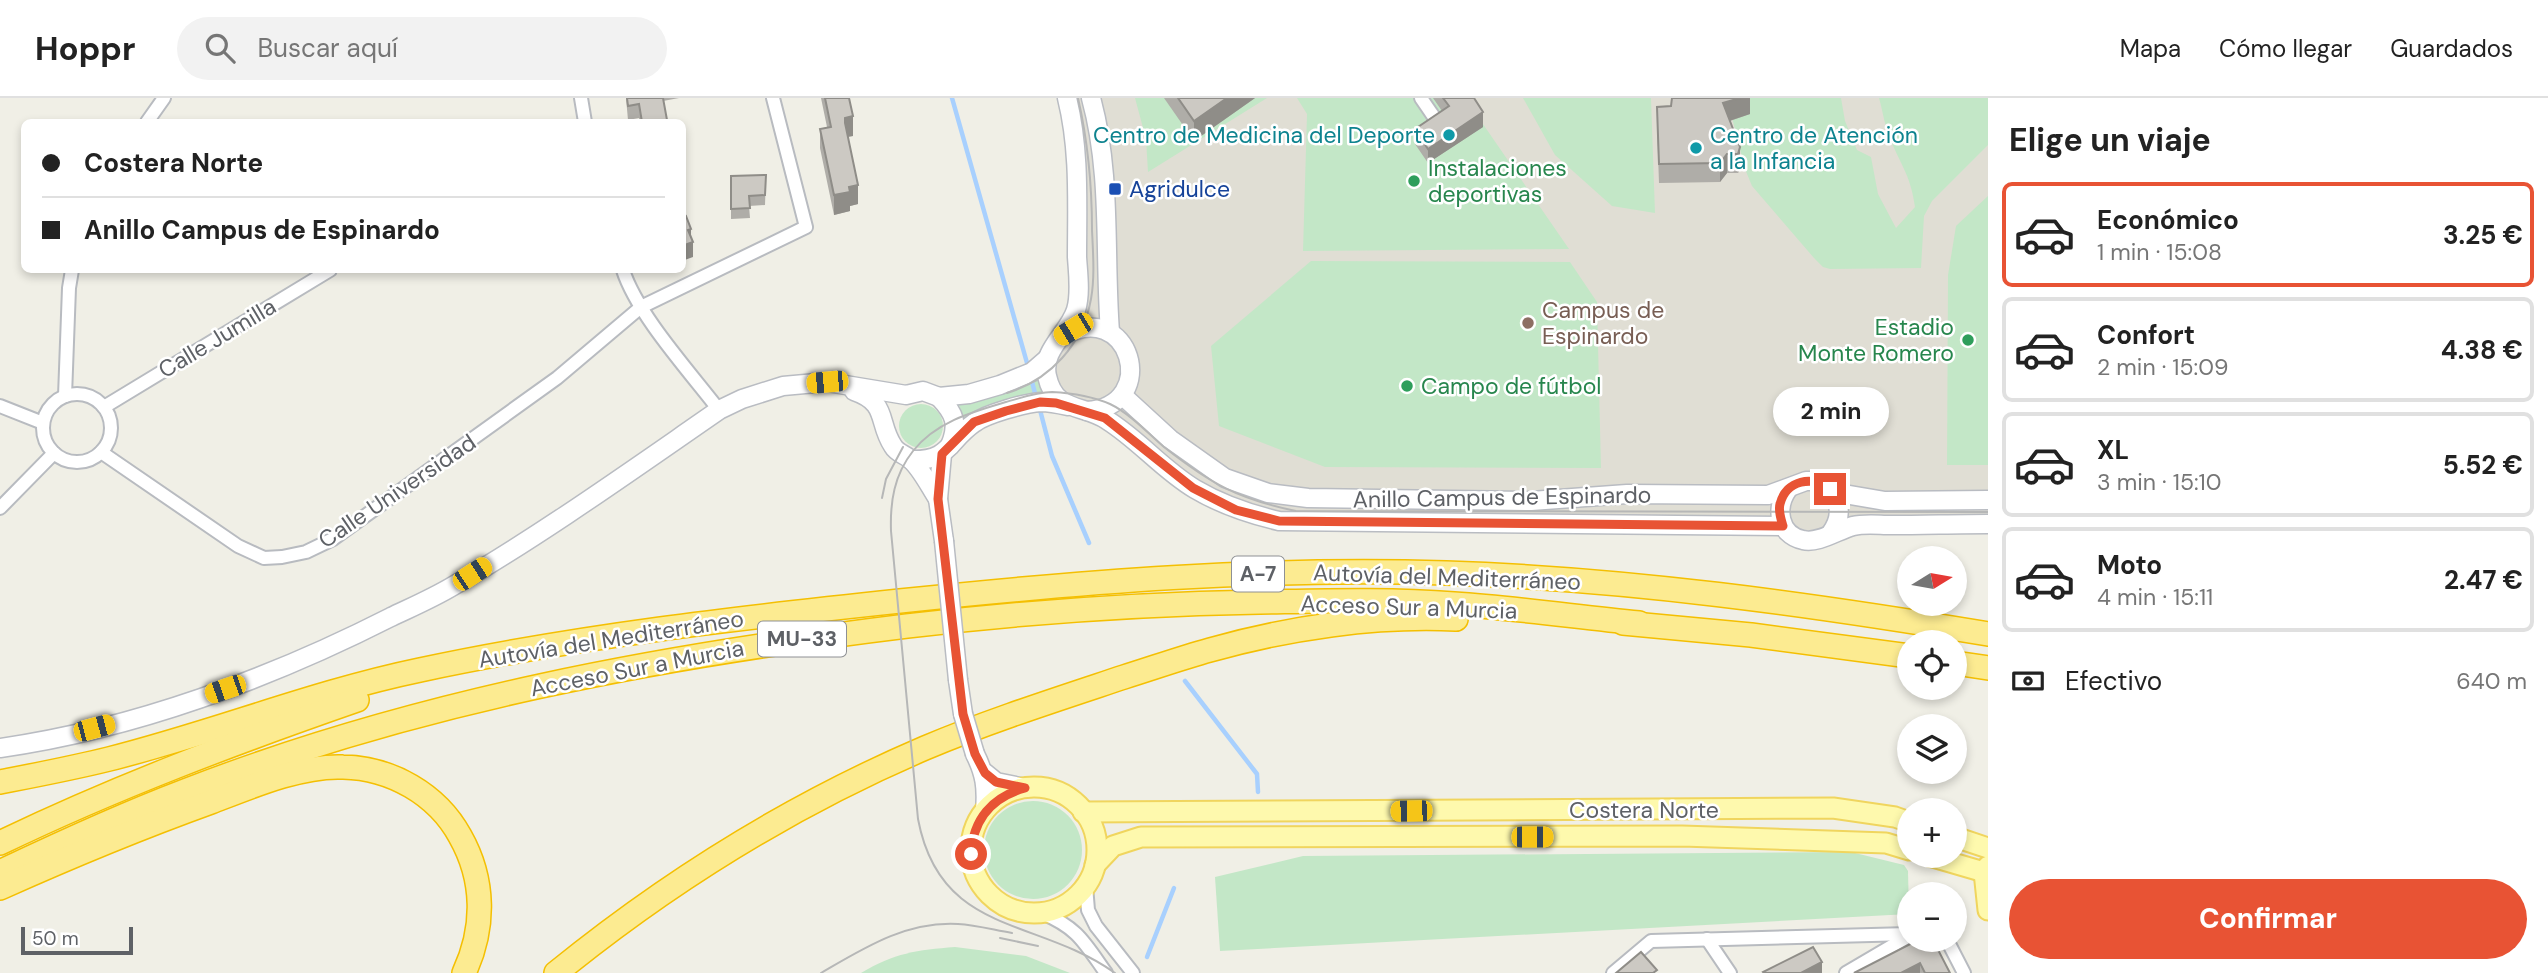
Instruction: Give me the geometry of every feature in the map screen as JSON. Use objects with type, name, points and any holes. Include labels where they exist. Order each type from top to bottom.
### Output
[{"type":"highway","name":"Autovía del Mediterráneo","points":[[0,782],[107,760],[305,700],[418,670],[708,621],[990,592],[1166,578],[1347,572],[1451,573],[1639,586],[1753,598],[1988,634]]},
{"type":"highway","name":"Acceso Sur a Murcia","points":[[0,872],[189,789],[351,734],[537,687],[726,650],[994,616],[1172,604],[1317,601],[1452,604],[1639,623]]},
{"type":"highway","name":"Autovía del Mediterráneo","points":[[556,973],[680,880],[829,793],[928,747],[1067,696],[1208,650],[1299,631],[1439,618],[1639,623],[1897,654]]},
{"type":"highway","name":"Acceso Sur a Murcia","points":[[0,843],[107,793],[248,738],[381,692],[528,651]]},
{"type":"highway","points":[[1967,665],[1988,668]]},
{"type":"highway","points":[[0,888],[127,833],[254,786],[320,769],[341,766],[364,769],[383,773],[419,790],[445,814],[466,847],[477,882],[480,923],[464,973]]},
{"type":"main road","points":[[0,748],[40,742],[175,707],[275,671],[363,632],[452,587],[575,508],[719,410],[742,400],[783,386],[827,382],[906,395],[923,391],[939,397],[969,394],[1032,372],[1048,359],[1076,310],[1077,172],[1073,124],[1067,98]]},
{"type":"main road","points":[[1091,98],[1103,164],[1110,332]]},
{"type":"main road","points":[[911,460],[928,460],[945,451],[974,422],[1006,411],[1040,402],[1099,410],[1122,395],[1129,382],[1131,367],[1129,354],[1121,341],[1110,332],[1096,327],[1073,329],[1061,337]]},
{"type":"main road","name":"Anillo Campus de Espinardo","points":[[1048,359],[1046,374],[1052,392],[1077,409],[1105,418],[1193,488],[1236,510],[1279,521],[1783,526],[1792,536],[1812,541],[1857,525],[1988,524]]},
{"type":"main road","points":[[827,382],[867,395],[880,410],[891,443],[898,452],[911,460],[938,499]]},
{"type":"main road","points":[[886,427],[891,410],[906,395]]},
{"type":"main road","name":"Anillo Campus de Espinardo","points":[[1122,395],[1194,458],[1225,478],[1268,493],[1308,498],[1531,501],[1627,494],[1768,495],[1806,481],[1816,481],[1844,494],[1885,501],[1988,500]]},
{"type":"main road","points":[[939,397],[953,412],[955,432],[945,451],[938,499],[958,680],[963,714],[975,754],[985,773],[985,811]]},
{"type":"main road","points":[[1783,526],[1780,504],[1788,489]]},
{"type":"main road","points":[[1830,489],[1838,499],[1840,512],[1831,533]]},
{"type":"main road","points":[[985,773],[996,782],[1058,792],[1072,800],[1083,812]]},
{"type":"main road","points":[[1025,788],[1003,796],[985,811],[972,841],[973,866],[978,878],[993,898],[1004,906],[1029,913],[1042,913]]},
{"type":"main road","name":"Costera Norte","points":[[1083,812],[1833,808],[1897,818]]},
{"type":"main road","name":"Costera Norte","points":[[1042,913],[1066,904],[1086,886],[1095,865],[1097,846],[1093,828],[1083,812]]},
{"type":"main road","name":"Costera Norte","points":[[1095,865],[1113,846],[1141,837],[1682,836],[1886,843],[1897,846]]},
{"type":"main road","points":[[1967,841],[1988,848]]},
{"type":"main road","points":[[1967,865],[1986,869],[1988,910]]},
{"type":"street","points":[[149,119],[163,98]]},
{"type":"street","points":[[581,98],[584,119]]},
{"type":"street","name":"Calle Universidad","points":[[101,452],[238,546],[264,558],[282,558],[306,552],[333,539],[557,378],[641,307],[806,227],[773,98]]},
{"type":"street","points":[[1421,98],[1434,117]]},
{"type":"street","points":[[65,396],[72,273]]},
{"type":"street","name":"Calle Jumilla","points":[[104,407],[325,273]]},
{"type":"street","points":[[624,273],[641,307],[719,410]]},
{"type":"street","points":[[79,393],[93,397],[104,407],[110,418],[111,430],[108,442],[101,452],[83,461],[72,461],[54,453],[43,434],[43,423],[54,402],[79,393]]},
{"type":"street","points":[[0,406],[43,423]]},
{"type":"street","points":[[0,508],[54,453]]},
{"type":"street","points":[[1086,886],[1088,910],[1096,926],[1133,973]]},
{"type":"street","points":[[1042,913],[1073,929],[1105,973]]},
{"type":"street","points":[[1613,973],[1651,941],[1897,935]]},
{"type":"street","points":[[1707,939],[1730,973]]},
{"type":"street","points":[[1846,973],[1897,942]]},
{"type":"street","points":[[1953,952],[1964,973]]},
{"type":"shaded area","name":"Campus de Espinardo","points":[[1067,98],[1988,98],[1988,524],[1887,525],[1822,539],[1783,526],[1300,523],[1236,510],[1116,426],[1058,398],[1047,359],[1076,310]]},
{"type":"green space","points":[[1135,98],[1267,98],[1148,172],[1146,139]]},
{"type":"green space","name":"Instalaciones deportivas","points":[[1297,98],[1465,98],[1569,249],[1303,251],[1307,114]]},
{"type":"green space","points":[[1523,98],[1651,98],[1655,213],[1612,206],[1555,155]]},
{"type":"green space","points":[[1727,98],[1841,98],[1845,121],[1857,150],[1871,157],[1878,194],[1896,228],[1915,207],[1909,180],[1887,131],[1879,98],[1988,98],[1988,145],[1932,201],[1924,216],[1921,268],[1830,269],[1823,267],[1814,258],[1752,186]]},
{"type":"green space","name":"Estadio Monte Romero","points":[[1988,196],[1988,465],[1947,465],[1948,275],[1956,226]]},
{"type":"green space","name":"Campo de fútbol","points":[[1311,261],[1570,262],[1597,302],[1601,468],[1325,467],[1219,426],[1211,346]]},
{"type":"green space","points":[[1041,372],[1049,397],[964,421],[958,402]]},
{"type":"green space","points":[[921,404],[930,405],[937,410],[942,417],[942,435],[937,442],[930,447],[921,448],[912,447],[905,442],[900,435],[899,426],[900,417],[905,410],[912,405]]},
{"type":"green space","points":[[1033,801],[1052,805],[1068,815],[1078,831],[1082,850],[1078,869],[1068,885],[1052,895],[1033,899],[1014,895],[998,885],[988,869],[984,850],[988,831],[998,815],[1014,805]]},
{"type":"green space","points":[[1851,852],[1897,863],[1897,868],[1906,868],[1908,871],[1908,882],[1897,882],[1897,915],[1220,951],[1215,877],[1303,856]]},
{"type":"green space","points":[[955,947],[1026,956],[1070,973],[861,973],[884,961],[906,954]]},
{"type":"building","points":[[627,98],[663,98],[667,119],[642,119],[639,104],[628,106]]},
{"type":"building","points":[[825,98],[849,98],[853,116],[845,118],[845,123],[858,185],[849,187],[850,192],[834,195],[820,129],[831,127]]},
{"type":"building","points":[[1178,98],[1227,98],[1194,121]]},
{"type":"building","points":[[1443,98],[1474,98],[1483,112],[1428,149],[1415,129],[1449,106]]},
{"type":"building","name":"Centro de Atención a la Infancia","points":[[1672,98],[1740,98],[1723,103],[1740,147],[1738,154],[1727,154],[1720,163],[1659,164],[1657,107],[1671,106]]},
{"type":"building","points":[[766,175],[765,195],[749,196],[750,208],[731,209],[731,176]]},
{"type":"building","points":[[686,216],[691,229],[688,230],[693,242],[686,245]]},
{"type":"building","points":[[1813,947],[1822,962],[1801,973],[1763,972]]},
{"type":"building","points":[[1897,951],[1939,952],[1950,973],[1925,973],[1920,963],[1901,973],[1854,973]]},
{"type":"building","points":[[1641,952],[1657,970],[1653,973],[1616,973]]},
{"type":"waterway","points":[[952,98],[1029,370]]},
{"type":"waterway","points":[[1031,378],[1036,397]]},
{"type":"waterway","points":[[1039,406],[1052,456],[1089,543]]},
{"type":"waterway","points":[[1185,681],[1257,774],[1258,792]]},
{"type":"waterway","points":[[1147,957],[1174,888]]},
{"type":"tram line","points":[[1007,393],[1037,379],[1062,358],[1081,331],[1091,299],[1093,265],[1090,180],[1078,98]]},
{"type":"tram line","points":[[1115,973],[1085,955],[996,919],[969,904],[947,885],[930,857],[918,819],[891,520],[894,489],[907,460],[922,441],[955,419],[1034,394],[1052,392],[1089,397],[1110,404],[1124,413],[1164,447],[1211,480],[1241,495],[1296,511],[1988,512]]},
{"type":"tram line","points":[[882,498],[886,479],[903,447]]},
{"type":"tram line","points":[[821,973],[886,938],[921,927],[958,924],[1012,933]]},
{"type":"tram line","points":[[1000,938],[1038,946]]},
{"type":"place","name":"Centro de Medicina del Deporte","points":[[1449,135]]},
{"type":"place","name":"Centro de Atención a la Infancia","points":[[1696,148]]},
{"type":"place","name":"Instalaciones deportivas","points":[[1414,181]]},
{"type":"place","name":"Agridulce","points":[[1115,189]]},
{"type":"place","name":"Campus de Espinardo","points":[[1528,323]]},
{"type":"place","name":"Estadio Monte Romero","points":[[1968,340]]},
{"type":"place","name":"Campo de fútbol","points":[[1407,386]]},
{"type":"route","points":[[971,854],[975,829],[985,811],[996,800],[1025,788],[996,782],[985,773],[975,754],[963,714],[958,680],[938,499],[942,454],[974,422],[1040,402],[1056,403],[1084,411],[1105,418],[1193,488],[1236,510],[1279,521],[1300,523],[1783,526],[1780,504],[1788,489],[1796,483],[1806,481],[1816,481],[1830,489]]}]
